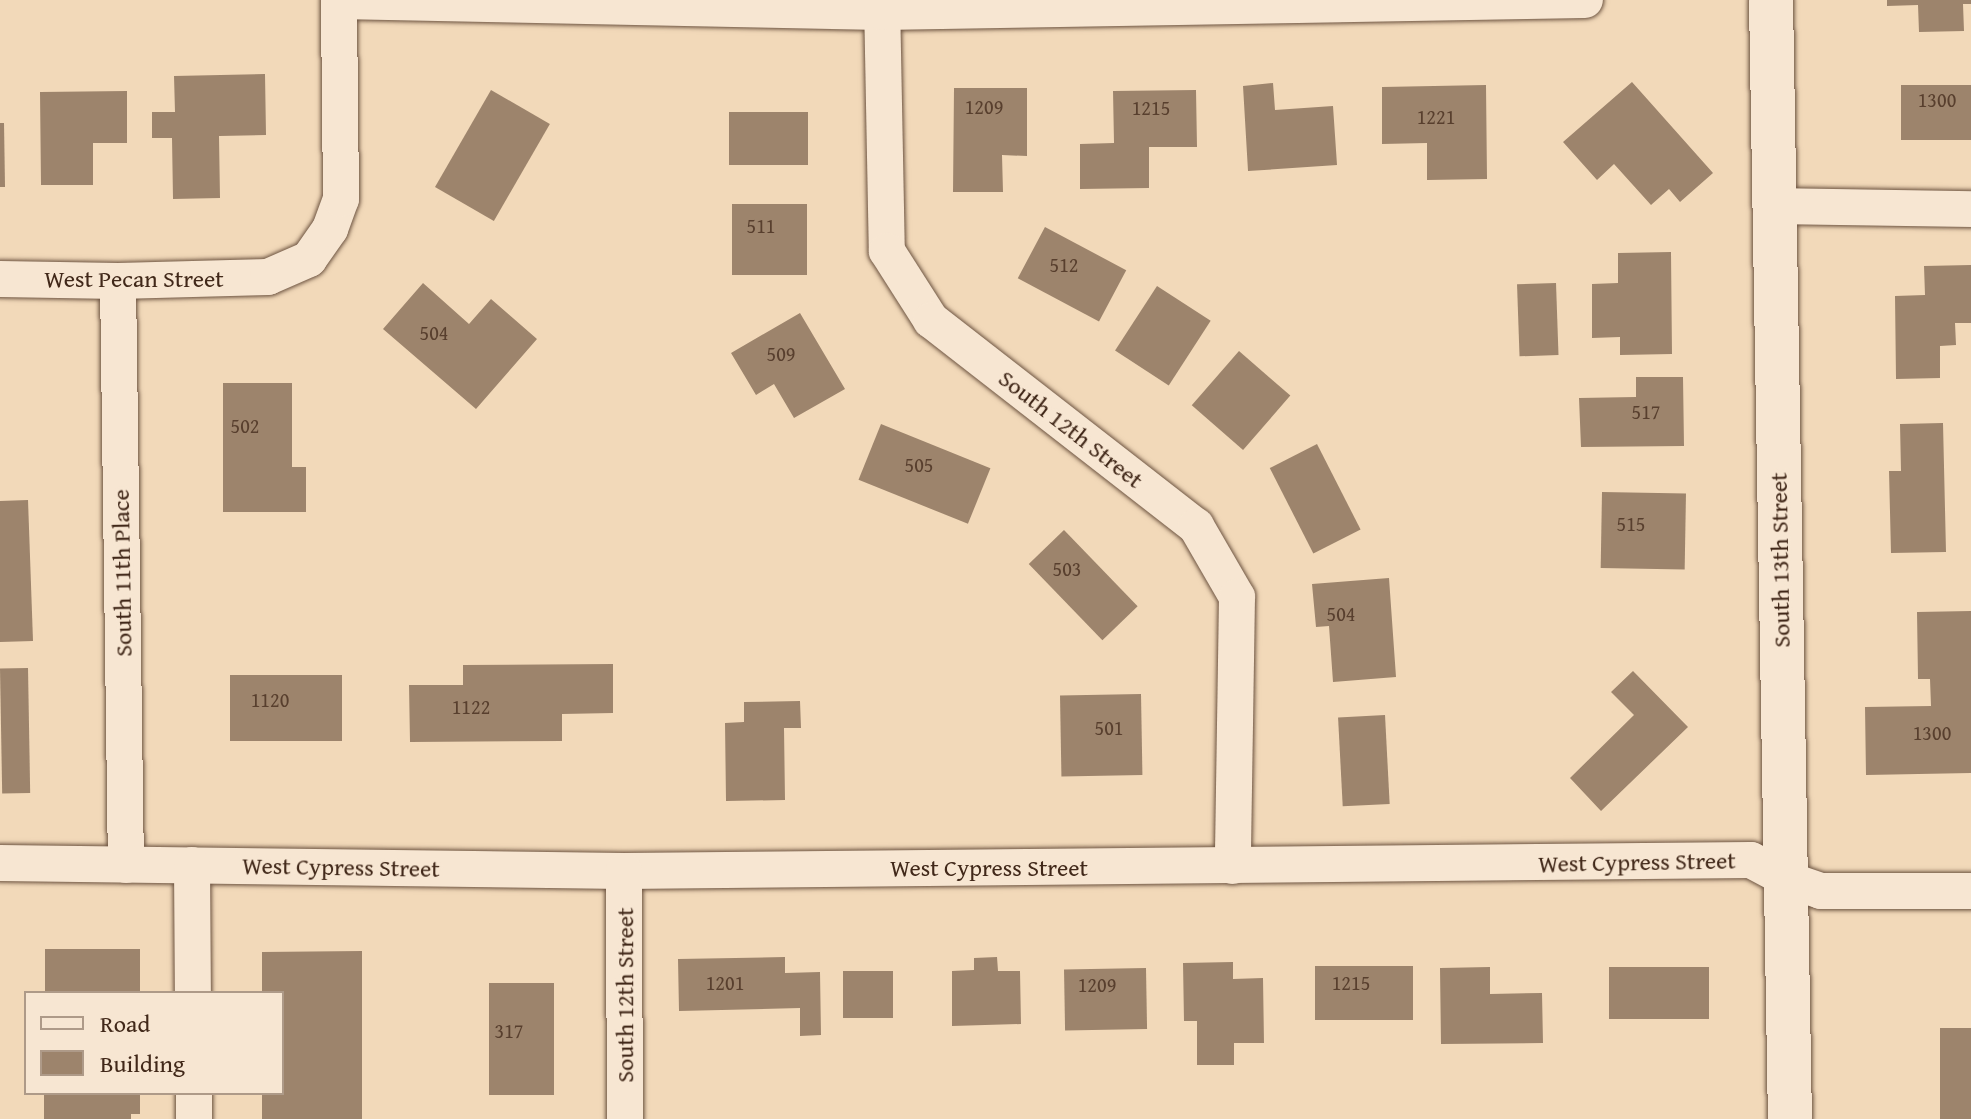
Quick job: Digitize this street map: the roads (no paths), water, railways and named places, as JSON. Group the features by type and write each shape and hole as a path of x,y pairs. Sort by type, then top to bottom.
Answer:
{"street":[{"path":"339,0 882,6 1585,0"},
{"name":"West Pecan Street","path":"0,279 118,281 268,277 309,259 330,229 341,199 339,0"},
{"name":"South 13th Street","path":"1771,0 1790,1119"},
{"name":"South 12th Street","path":"882,6 887,251 931,320 1196,526 1237,597 1233,866"},
{"path":"1774,206 1971,209"},
{"name":"South 11th Place","path":"118,281 126,865"},
{"name":"West Cypress Street","path":"0,863 624,871 1751,860 1786,879 1821,891 1971,891"},
{"path":"192,865 193,991"},
{"name":"South 12th Street","path":"624,871 625,1119"},
{"path":"194,1095 194,1119"}]}
